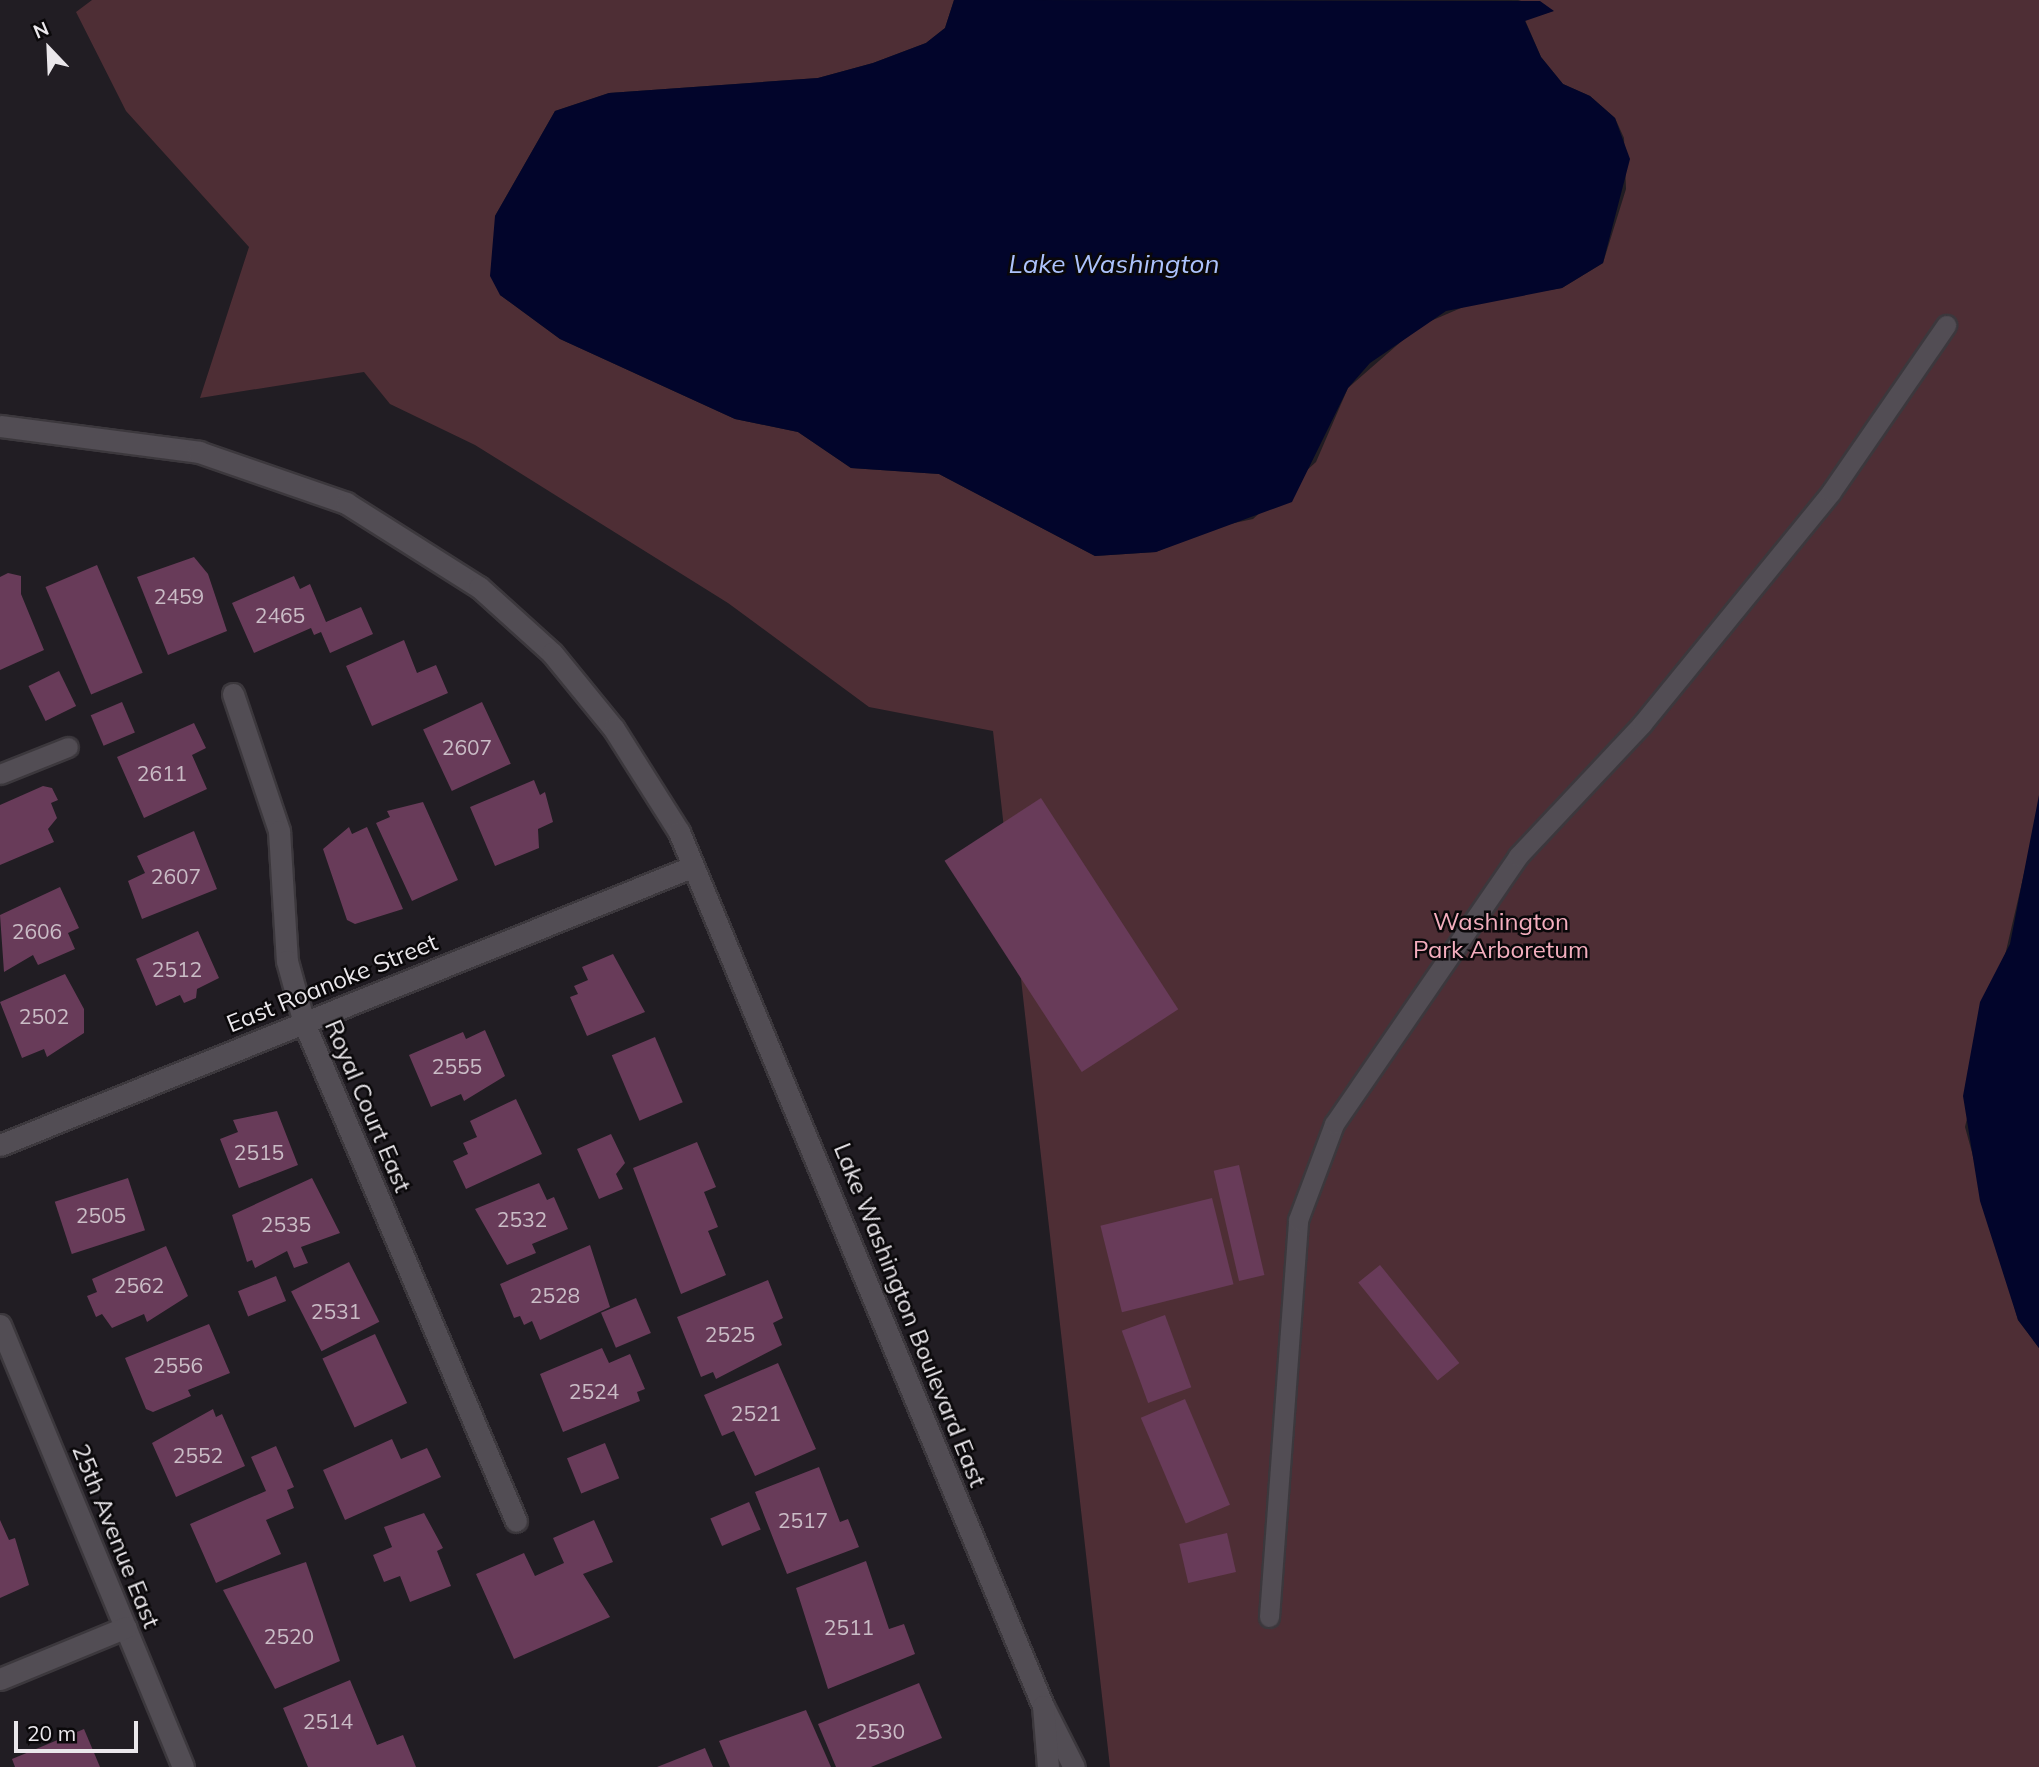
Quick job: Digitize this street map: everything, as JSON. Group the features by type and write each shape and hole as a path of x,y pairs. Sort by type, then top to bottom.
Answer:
{"street":[{"name":"Lake Washington Boulevard East","path":"0,426 161,445 274,474 346,503 479,587 575,681 614,729 666,813 1043,1706 1074,1767"},
{"name":"Royal Court East","path":"233,694 279,831 287,961 303,1023 516,1521"},
{"name":"Lake Washington Boulevard East","path":"666,813 684,870 714,938 724,945"},
{"name":"East Roanoke Street","path":"0,1145 684,870"},
{"name":"25th Avenue East","path":"0,1325 183,1767"},
{"path":"0,1679 126,1627"},
{"name":"Lake Washington Boulevard East","path":"1043,1706 1048,1767"}],"lane":[{"path":"1269,1617 1298,1220 1334,1124 1518,856 1643,724 1822,503 1946,325"},
{"path":"0,775 68,747"}],"green space":[{"name":"Washington Park Arboretum","path":"92,0 954,0 945,28 926,43 873,63 818,78 609,93 555,111 495,216 500,295 560,339 735,419 798,432 851,468 939,474 1095,556 1156,552 1211,528 1253,519 1316,462 1348,388 1419,326 1475,302 1562,288 1603,263 1626,189 1624,138 1615,118 1590,96 1563,84 1541,57 1525,20 1553,11 1518,0 2039,0 2039,837 2030,848 1965,1127 2018,1320 2039,1348 2039,1767 1110,1767 993,731 869,707 728,603 475,445 390,404 364,372 200,398 249,247 126,111 76,12"}],"water":[{"name":"Lake Washington","path":"954,0 1540,1 1554,11 1525,21 1541,57 1563,84 1590,96 1615,118 1630,159 1603,263 1562,288 1446,311 1370,363 1348,388 1292,502 1156,552 1095,556 939,474 851,468 798,432 735,419 560,339 500,295 490,276 495,216 555,111 609,93 818,78 873,63 926,43 945,28"},
{"path":"2039,795 2039,1348 2018,1320 1980,1201 1963,1096 1980,1002 2010,944"}],"building":[{"path":"194,557 208,574 227,631 168,655 137,577"},
{"path":"97,565 143,673 91,695 45,587"},
{"path":"8,573 21,576 21,594 44,650 0,670 0,577"},
{"path":"294,576 300,589 310,584 326,622 361,607 373,634 330,653 321,632 314,635 311,628 254,653 232,603"},
{"path":"404,640 417,673 436,665 448,693 372,726 346,666"},
{"path":"59,671 76,706 46,721 28,686"},
{"path":"122,702 135,732 104,746 91,715"},
{"path":"482,702 511,764 452,791 423,729"},
{"path":"194,723 206,748 192,755 207,789 144,818 117,757"},
{"path":"534,780 540,795 545,792 553,822 538,829 539,848 495,866 470,807"},
{"path":"43,786 52,788 58,800 51,803 57,818 48,829 54,842 0,865 0,805"},
{"path":"1041,798 1178,1009 1082,1072 945,861"},
{"path":"423,802 458,880 412,901 376,823 390,817 387,811"},
{"path":"349,827 352,834 367,827 403,909 355,924 347,920 323,849"},
{"path":"194,831 217,889 142,919 128,881 145,873 137,856"},
{"path":"60,887 79,928 68,933 75,949 38,965 33,955 4,972 0,915"},
{"path":"198,931 219,978 197,989 196,998 184,1003 180,995 156,1006 136,959"},
{"path":"613,954 645,1012 587,1036 570,997 578,994 574,986 588,980 582,967"},
{"path":"65,974 84,1009 84,1033 47,1057 44,1049 22,1058 0,1002"},
{"path":"485,1030 505,1076 464,1101 461,1094 431,1107 409,1055 463,1032 466,1039"},
{"path":"655,1037 683,1102 639,1121 612,1055"},
{"path":"516,1099 542,1154 466,1189 453,1161 468,1154 463,1143 477,1137 470,1121"},
{"path":"277,1111 298,1165 239,1188 220,1139 238,1132 233,1120"},
{"path":"611,1134 625,1163 616,1174 623,1189 599,1199 577,1149"},
{"path":"697,1142 716,1187 704,1192 718,1227 708,1231 726,1275 681,1294 633,1168"},
{"path":"1239,1165 1264,1275 1239,1281 1214,1171"},
{"path":"128,1178 145,1230 72,1254 55,1202"},
{"path":"312,1178 340,1233 301,1247 308,1263 294,1268 287,1251 255,1268 252,1260 247,1262 232,1215"},
{"path":"539,1183 547,1200 554,1197 568,1229 532,1244 536,1253 507,1265 475,1209"},
{"path":"1212,1198 1234,1284 1122,1312 1100,1226"},
{"path":"590,1245 610,1307 540,1340 532,1321 524,1325 520,1316 514,1318 500,1284"},
{"path":"166,1246 188,1296 147,1322 144,1314 112,1328 102,1314 96,1317 87,1296 97,1292 92,1279"},
{"path":"349,1262 379,1322 322,1351 291,1292"},
{"path":"1380,1265 1459,1363 1438,1381 1358,1283"},
{"path":"276,1276 286,1301 248,1316 238,1291"},
{"path":"768,1280 783,1318 773,1323 782,1345 716,1379 713,1372 701,1377 677,1317"},
{"path":"636,1298 651,1333 616,1348 601,1313"},
{"path":"1165,1315 1191,1387 1148,1403 1122,1331"},
{"path":"209,1324 230,1373 188,1390 191,1396 153,1412 146,1409 125,1358"},
{"path":"375,1334 407,1403 355,1427 322,1359"},
{"path":"602,1348 609,1363 630,1354 645,1389 637,1392 640,1401 563,1432 540,1374"},
{"path":"778,1363 816,1449 755,1476 734,1431 722,1436 704,1395"},
{"path":"1185,1399 1230,1505 1186,1524 1141,1418"},
{"path":"213,1409 216,1417 222,1414 245,1466 176,1497 152,1443"},
{"path":"392,1439 401,1459 427,1448 441,1477 345,1520 323,1470"},
{"path":"605,1443 619,1478 581,1494 567,1458"},
{"path":"276,1446 294,1487 287,1490 294,1508 266,1520 281,1554 216,1583 190,1524 266,1491 251,1457"},
{"path":"819,1467 840,1522 848,1519 859,1547 787,1574 755,1492"},
{"path":"749,1502 761,1530 722,1546 710,1518"},
{"path":"424,1513 443,1548 437,1551 451,1586 410,1602 400,1576 384,1582 373,1555 392,1547 384,1527"},
{"path":"0,1520 9,1540 15,1538 29,1585 0,1598"},
{"path":"594,1520 613,1562 583,1574 610,1617 514,1659 476,1574 524,1553 535,1576 564,1563 553,1538"},
{"path":"1227,1533 1236,1572 1188,1583 1179,1544"},
{"path":"866,1561 889,1629 904,1624 915,1654 828,1689 796,1588"},
{"path":"306,1562 340,1661 275,1689 223,1590"},
{"path":"350,1680 377,1745 403,1735 416,1767 308,1767 283,1708"},
{"path":"919,1683 942,1738 871,1767 836,1767 818,1724"},
{"path":"806,1710 831,1767 730,1767 719,1741"},
{"path":"84,1729 100,1767 15,1767 12,1759"},
{"path":"705,1748 713,1767 657,1767"}]}
